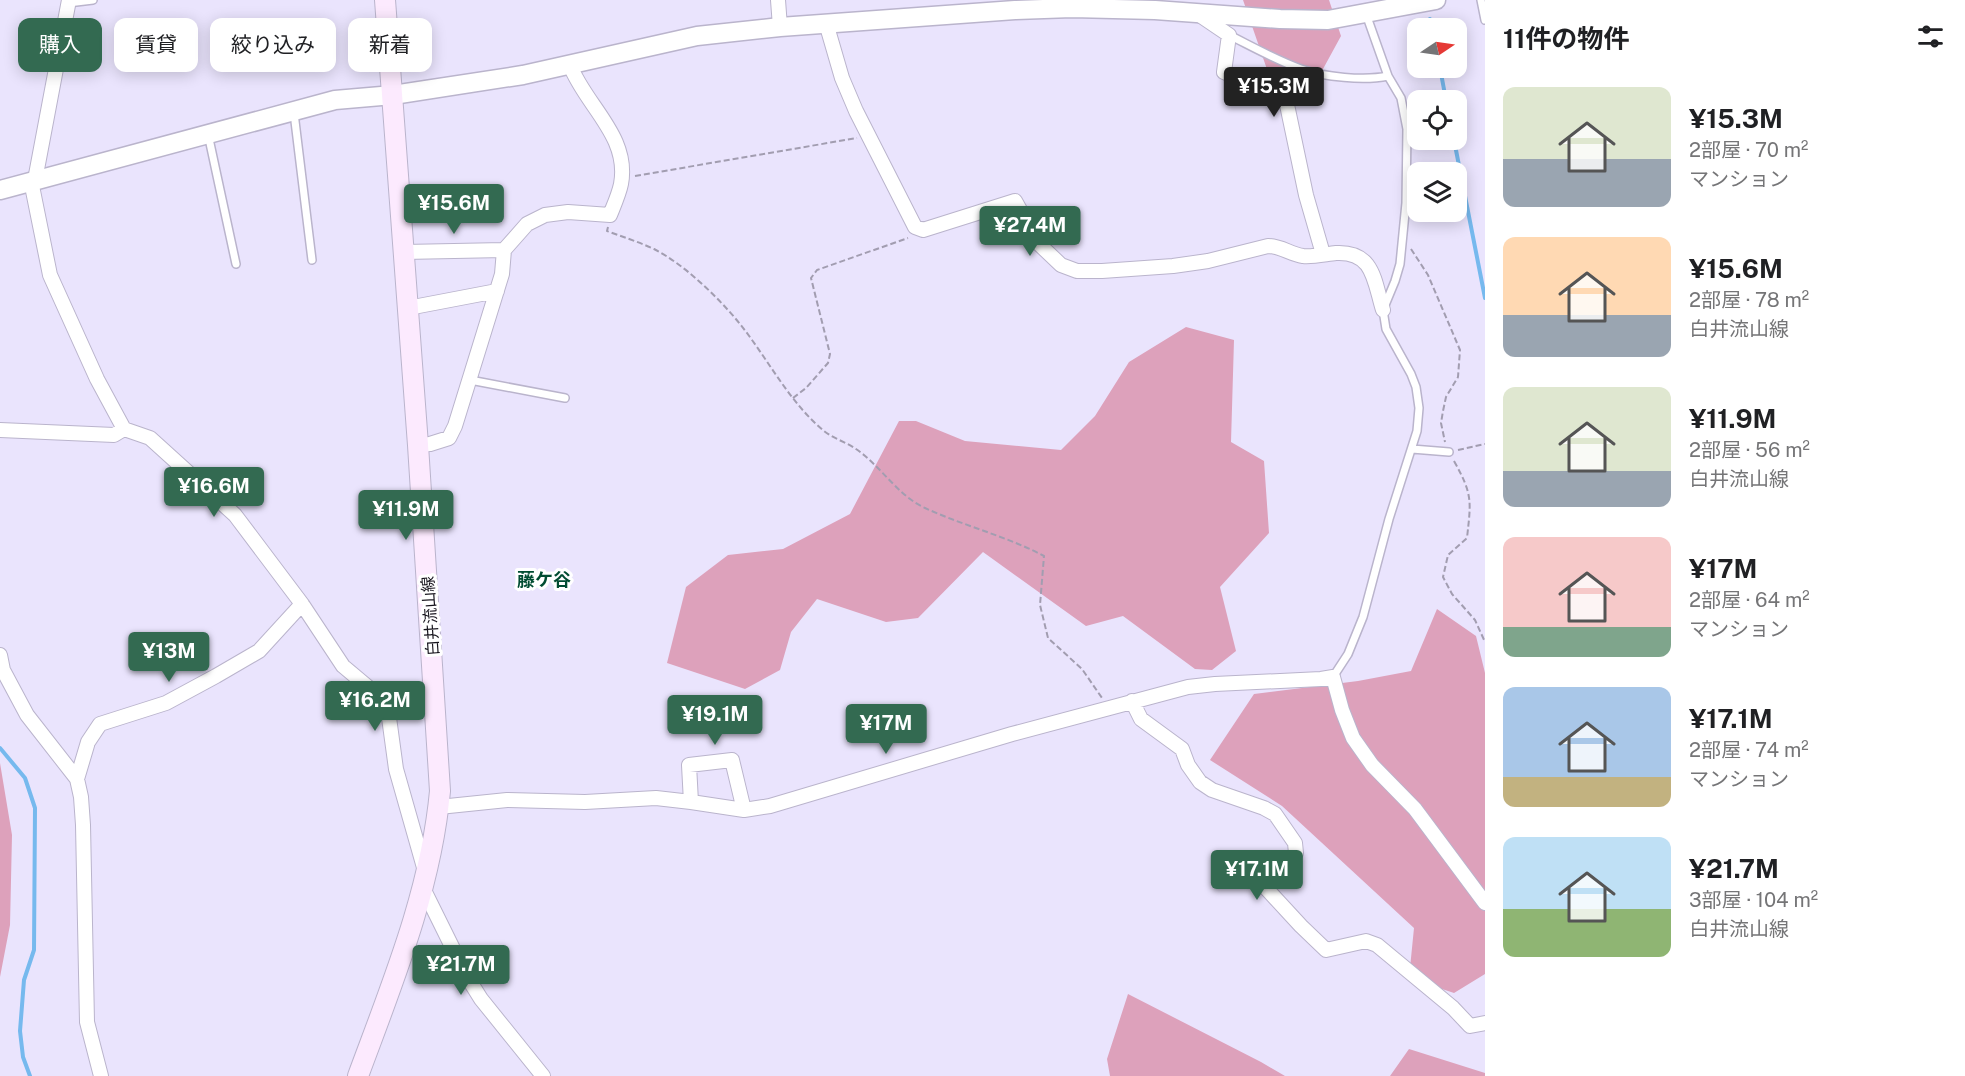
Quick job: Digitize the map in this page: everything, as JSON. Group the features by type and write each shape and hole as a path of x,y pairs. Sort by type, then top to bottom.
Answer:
{"main road":[{"name":"白井流山線","path":"358,1076 407,940 424,881 439,807 440,773 385,0"}],"street":[{"path":"778,0 780,27"},
{"path":"0,190 336,99 393,95 523,75 697,36 826,23 1061,8 1328,20 1359,9 1436,0"},
{"path":"68,2 33,180 50,275 93,370 124,429 150,438 235,515 302,604 343,666 387,703 396,769 424,881 466,975 481,999 543,1076"},
{"path":"1196,13 1229,36 1224,72 1286,100 1306,195 1323,254"},
{"path":"826,23 842,78 915,227 923,230 1015,201 1039,244 1061,265 1077,271 1173,266 1208,261 1268,246 1278,246 1304,256 1346,253 1361,258 1371,268 1383,310"},
{"path":"418,445 449,438 455,426 502,274 504,250 527,224 545,215 568,212 610,215 621,184 619,148 608,126 574,76 570,65"},
{"path":"404,252 504,250"},
{"path":"408,308 497,291"},
{"path":"0,430 114,435 124,429"},
{"path":"76,779 88,742 100,724 166,703 259,651 302,604"},
{"path":"0,656 3,670 27,715 76,779 81,797 87,1022 101,1076"},
{"path":"439,807 507,800 585,802 656,798 692,801 744,810 770,806 1012,734 1188,687 1321,679 1333,676 1342,710 1353,738 1372,765 1415,809 1485,903"},
{"path":"1132,701 1142,719 1182,749 1188,765 1200,782 1212,790 1275,814 1295,843 1296,853 1265,887 1326,950 1366,941 1377,945 1453,1008 1470,1026 1485,1023"},
{"path":"692,801 689,765 732,760 744,810"}],"lane":[{"path":"68,2 93,0"},
{"path":"1480,0 1485,20"},
{"path":"1333,676 1348,654 1363,617 1389,519 1417,431 1419,408 1416,387 1386,329 1383,310 1400,264 1406,203 1407,129 1401,98 1388,76 1359,9"},
{"path":"1229,36 1300,69 1316,73 1374,79 1388,76"},
{"path":"294,110 312,260"},
{"path":"208,134 236,264"},
{"path":"470,380 565,398"},
{"path":"1412,449 1449,452"}],"path":[{"path":"621,178 869,136"},
{"path":"610,215 607,231 654,249 677,263 715,297 740,324 793,398 825,432 857,450 923,508 994,536 1022,544 1044,556 1040,605 1048,638 1082,669 1108,707"},
{"path":"793,398 806,388 828,363 830,354 811,278 817,270 913,236 919,229"},
{"path":"1409,258 1412,248 1428,275 1460,350 1458,377 1446,398 1441,423 1443,437 1466,482 1471,501 1467,538 1448,555 1443,577 1452,594 1475,620 1485,642"},
{"path":"1449,452 1485,444"}],"shaded area":[{"path":"1243,0 1329,0 1341,36 1323,69 1270,78"},
{"path":"1186,327 1234,340 1231,442 1264,461 1269,533 1220,587 1236,651 1212,670 1195,669 1123,616 1086,626 983,552 918,618 886,622 817,599 791,632 780,670 745,689 667,663 686,587 728,555 783,549 850,514 899,421 916,421 965,441 1061,450 1095,416 1129,362"},
{"path":"1437,609 1476,636 1485,673 1485,974 1454,993 1409,978 1414,928 1282,806 1210,760 1254,694 1358,681 1411,671"},
{"path":"0,763 12,835 10,925 0,977"},
{"path":"1128,994 1285,1076 1110,1076 1107,1059"},
{"path":"1409,1049 1485,1073 1485,1076 1390,1076"}],"waterway":[{"path":"1442,78 1444,90"},
{"path":"1456,150 1485,298"},
{"path":"0,748 25,778 35,808 34,950 24,980 20,1031 23,1057 30,1076"}],"district":[{"name":"藤ケ谷","path":"544,580"}]}
